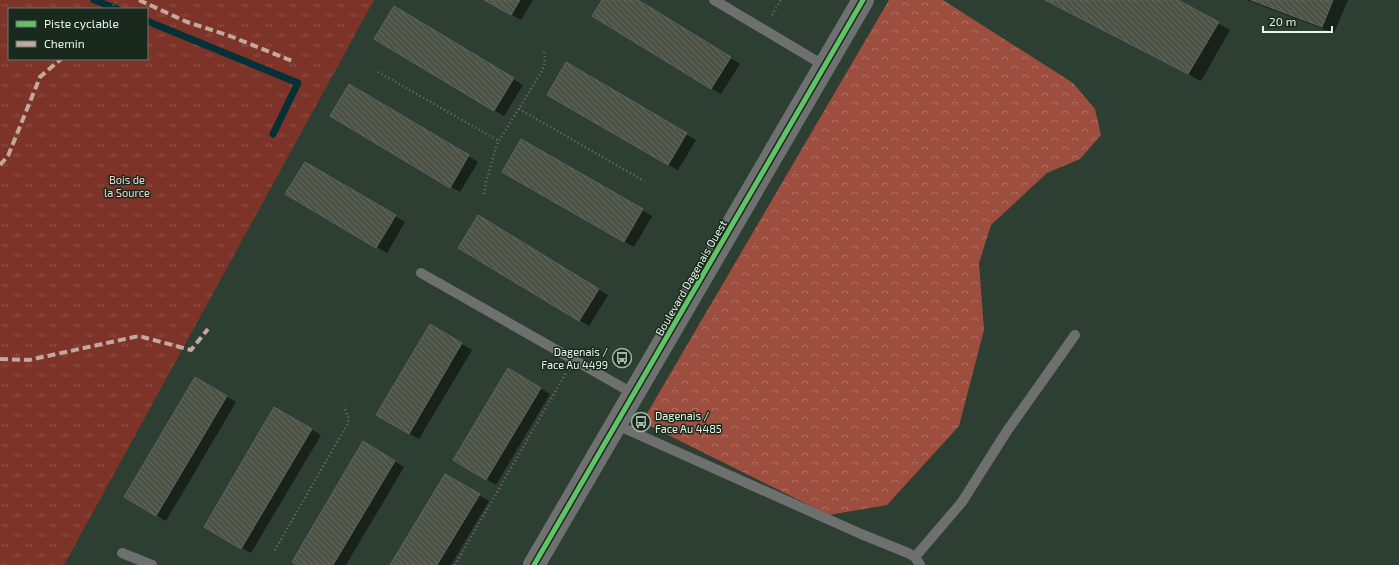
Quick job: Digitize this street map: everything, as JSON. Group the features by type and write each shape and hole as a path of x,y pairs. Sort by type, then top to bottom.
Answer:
{"main road":[{"name":"Boulevard Dagenais Ouest","path":"534,565 863,0"}],"lane":[{"path":"714,0 825,66"},
{"path":"421,273 634,394"},
{"path":"616,425 861,534 908,553 917,561 962,502 1007,431 1075,335"},
{"path":"122,553 152,565"}],"path":[{"path":"772,16 781,0"},
{"path":"484,194 497,144 542,71 545,63 544,50"},
{"path":"378,72 499,141"},
{"path":"519,109 644,181"},
{"path":"455,565 566,374"},
{"path":"275,550 347,425 349,419 344,406"}],"green space":[{"name":"Bois de la Source","path":"0,0 374,0 64,565 0,565"},
{"path":"889,0 943,0 1073,83 1095,109 1101,135 1080,159 1047,173 991,225 979,263 984,330 959,426 887,505 829,515 642,422"}],"building":[{"path":"484,0 520,0 511,15"},
{"path":"602,0 638,0 731,57 711,89 592,16"},
{"path":"1045,0 1178,0 1219,22 1188,74"},
{"path":"1251,0 1333,0 1322,27"},
{"path":"394,6 514,78 494,111 374,39"},
{"path":"566,62 687,133 668,165 547,95"},
{"path":"349,84 469,155 450,188 330,116"},
{"path":"521,139 643,209 624,242 502,172"},
{"path":"305,162 396,215 376,248 285,194"},
{"path":"478,215 599,289 579,321 458,248"},
{"path":"430,324 462,343 409,434 376,415"},
{"path":"508,368 541,388 486,480 453,460"},
{"path":"195,377 227,396 156,516 124,497"},
{"path":"274,407 312,429 241,549 204,527"},
{"path":"363,441 395,461 333,565 297,565 292,562"},
{"path":"445,474 480,494 437,565 390,565"}],"waterway":[{"path":"94,0 114,8"},
{"path":"148,21 298,83 273,134"}],"marked path":[{"path":"139,0 187,22 230,36 292,61"},
{"path":"0,165 8,156 40,77 60,60"},
{"path":"0,359 29,360 139,336 191,350 208,329"}],"cycle path":[{"path":"534,565 863,0"}],"place":[{"name":"Dagenais / Face Au 4499","path":"622,358"},
{"name":"Dagenais / Face Au 4485","path":"641,422"}]}
